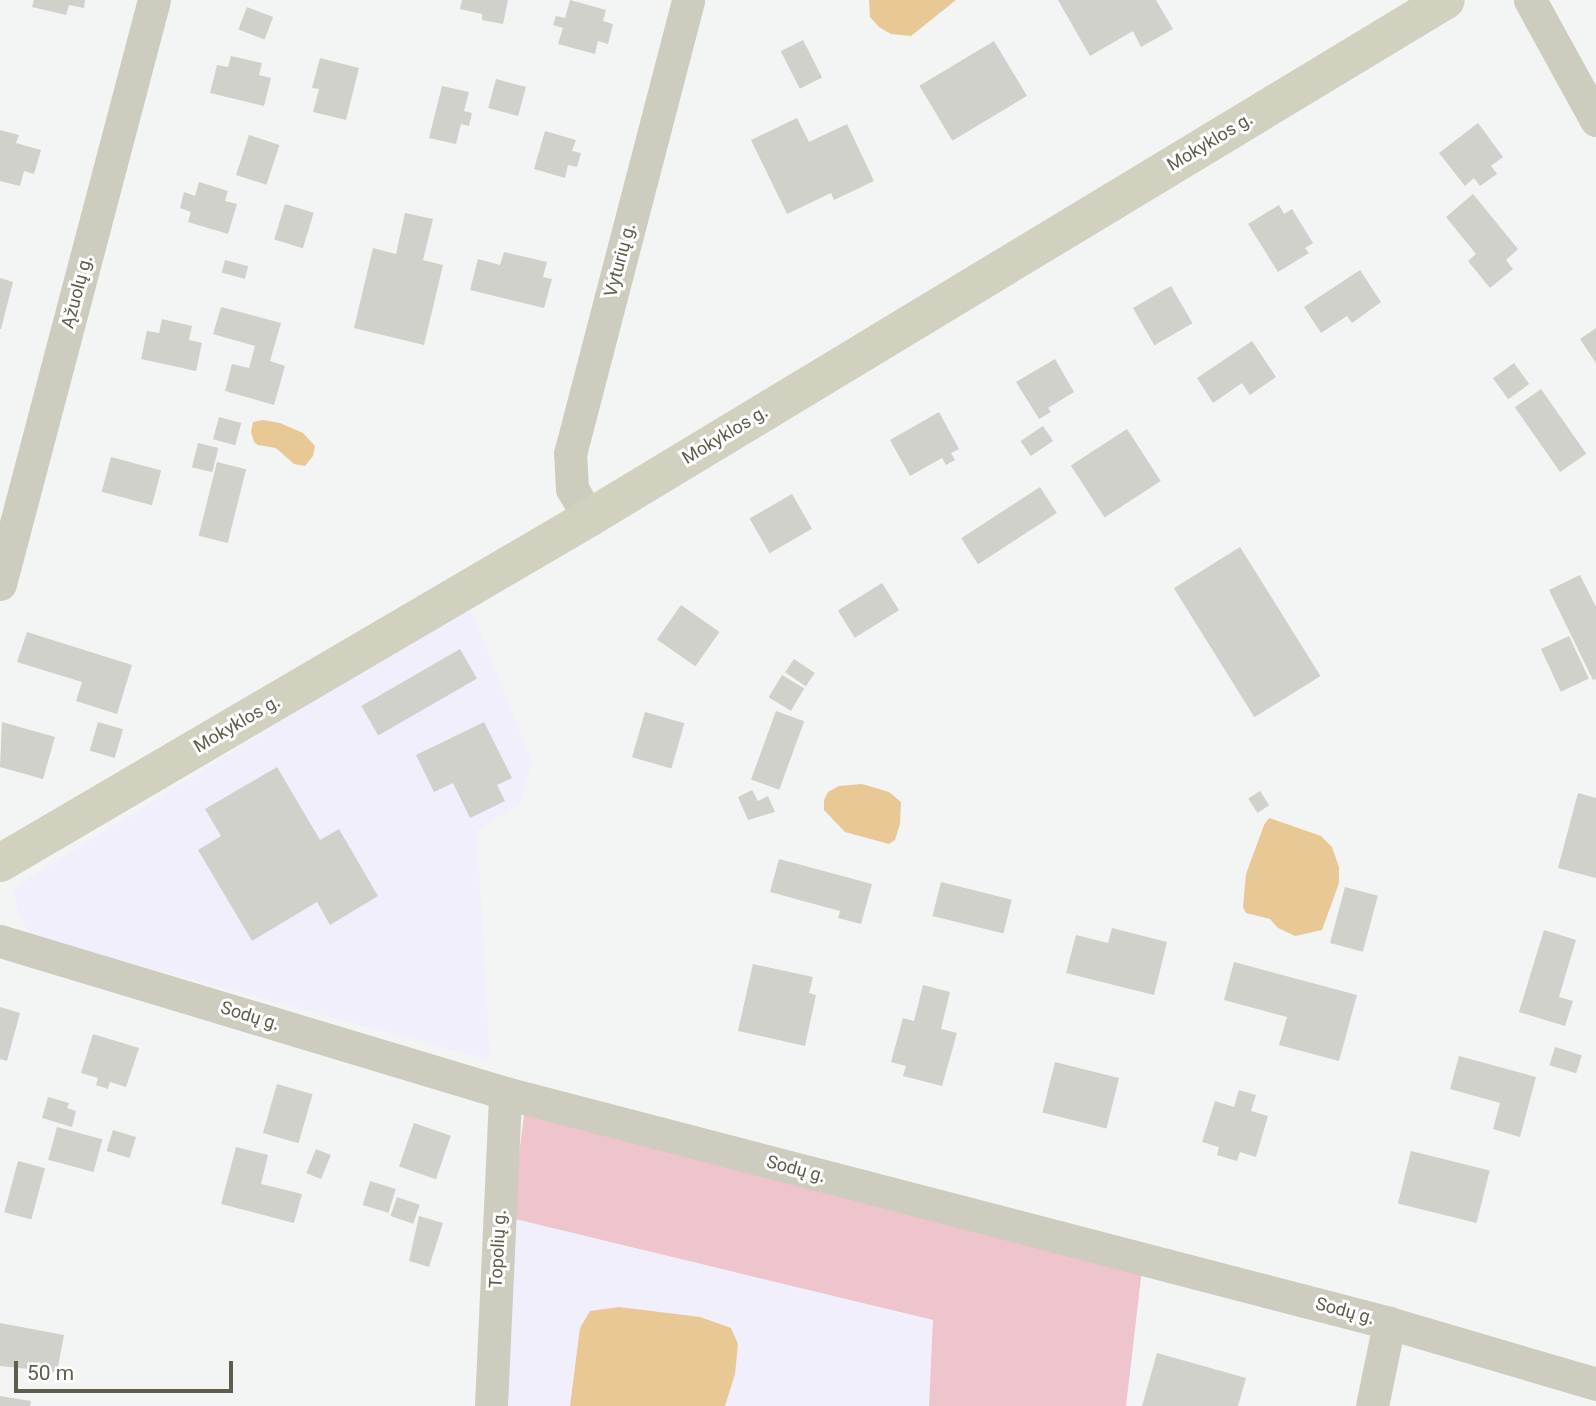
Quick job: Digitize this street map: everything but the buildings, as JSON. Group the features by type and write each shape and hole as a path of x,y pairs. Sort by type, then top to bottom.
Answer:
{"main road":[{"name":"Mokyklos g.","path":"0,863 589,518 1446,0"}],"street":[{"name":"Ąžuolų g.","path":"0,584 154,0"},
{"name":"Vyturių g.","path":"589,518 572,489 570,454 688,0"},
{"path":"1530,0 1596,120"},
{"name":"Sodų g.","path":"0,941 505,1093 1389,1323 1596,1384"},
{"name":"Topolių g.","path":"491,1406 505,1093"},
{"path":"1372,1406 1389,1323"}],"shaded area":[{"path":"869,0 956,0 911,36 891,34 879,27 870,17"},
{"path":"263,420 280,423 303,433 315,446 313,456 305,466 294,464 276,448 254,442 251,432 253,422"},
{"path":"469,605 532,762 520,805 477,830 490,1060 33,937 18,914 13,888"},
{"path":"862,784 889,792 901,802 900,824 895,840 889,844 845,832 824,810 824,800 828,792 839,786"},
{"path":"1269,818 1321,836 1332,847 1339,867 1339,883 1322,930 1295,936 1278,928 1270,919 1246,913 1243,907 1246,874"},
{"path":"524,1115 1142,1269 1126,1406 929,1406 933,1320 511,1218"},
{"path":"511,1218 934,1321 929,1406 504,1406"},
{"path":"619,1307 700,1317 731,1328 738,1344 735,1374 725,1406 570,1406 580,1328 590,1311"}]}
